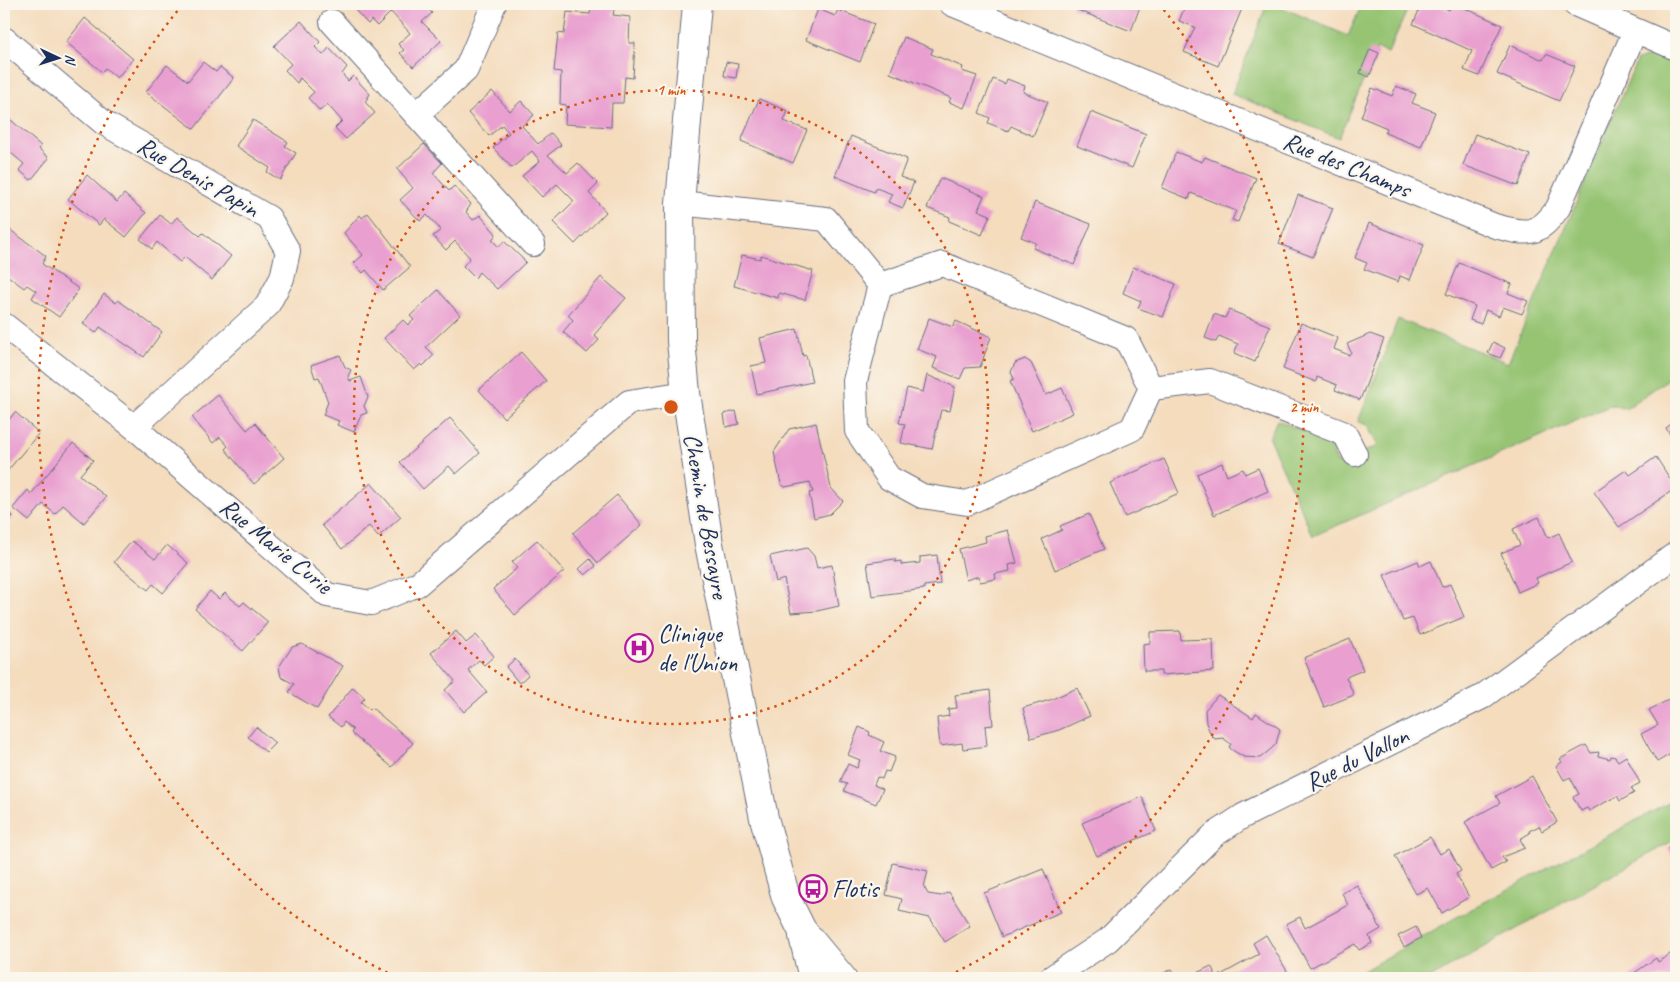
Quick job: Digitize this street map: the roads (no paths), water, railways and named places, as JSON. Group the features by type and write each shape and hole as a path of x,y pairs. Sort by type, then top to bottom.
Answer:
{"street":[{"path":"416,115 466,70 494,4"},
{"name":"Chemin de Bessayre","path":"696,4 680,203 681,341 686,393 709,544 764,818 786,898 802,930 842,978"},
{"name":"Rue des Champs","path":"952,4 1496,226 1529,232 1542,228 1558,208 1635,31"},
{"path":"1575,4 1676,48"},
{"path":"332,22 532,244"},
{"name":"Rue Denis Papin","path":"4,39 104,123 270,218 288,251 282,278 267,306 134,427"},
{"path":"680,203 826,219 880,285"},
{"path":"880,285 942,264 1126,339 1151,388"},
{"path":"880,285 855,381 857,431 890,478 922,496 967,503 1132,429 1151,388"},
{"name":"Rue Marie Curie","path":"4,324 134,427 327,594 371,603 418,584 628,402 686,393"},
{"path":"1151,388 1210,381 1345,434 1355,454"},
{"name":"Rue du Vallon","path":"1051,978 1108,940 1214,835 1243,816 1482,697 1676,554"},
{"name":"Chemin de Bessayre","path":"802,930 813,978"}],"place":[{"name":"Clinique de l'Union","path":"639,648"},
{"name":"Flotis","path":"813,889"}]}
